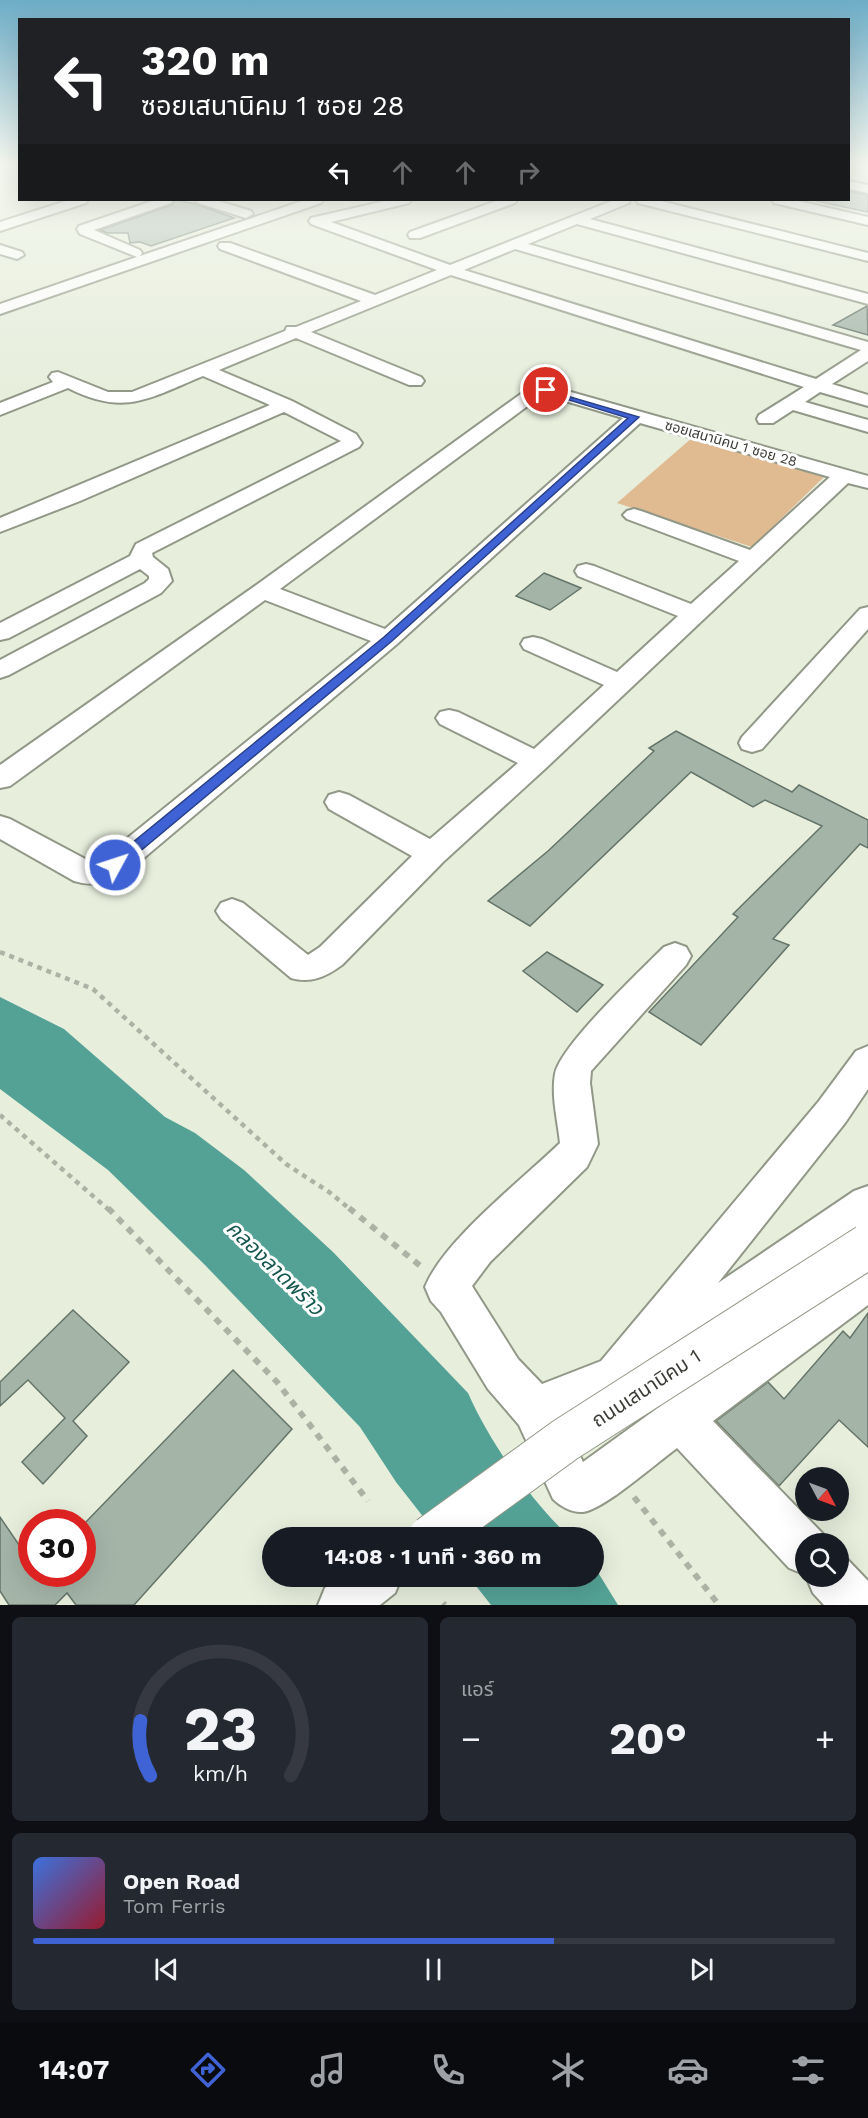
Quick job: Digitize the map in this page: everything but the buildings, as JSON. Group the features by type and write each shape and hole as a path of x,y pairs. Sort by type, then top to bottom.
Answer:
{"street":[{"path":"102,239 135,254"},
{"path":"0,298 184,239"},
{"path":"0,309 203,239"},
{"path":"365,239 450,270 868,401"},
{"path":"0,409 63,380 97,396 114,400 136,397 293,331 526,239"},
{"path":"649,239 868,299"},
{"path":"796,239 868,257"},
{"path":"851,253 866,239"},
{"path":"514,244 868,347"},
{"path":"225,246 374,300"},
{"path":"0,249 17,255"},
{"path":"293,331 415,381"},
{"path":"766,419 868,353"},
{"path":"0,670 153,588 160,581 160,574 142,559 141,554 144,549 352,443 349,438 285,405 202,369"},
{"name":"ซอยเสนานิคม 1 ซอย 28","path":"263,591 526,397 546,390 856,479"},
{"path":"790,403 868,426"},
{"path":"0,526 285,405"},
{"path":"0,826 85,873 98,874 115,865 388,639 635,417"},
{"path":"232,911 303,969 317,966 331,956 432,854 537,761 619,682 754,559 856,479"},
{"path":"634,514 754,559"},
{"path":"0,633 142,559"},
{"path":"586,571 694,614"},
{"path":"0,779 263,591 388,639"},
{"path":"752,743 868,614"},
{"path":"533,644 619,682"},
{"path":"449,718 537,761"},
{"path":"339,802 432,854"},
{"path":"675,956 578,1060 573,1071 579,1144 574,1155 476,1249 446,1287 456,1298 502,1374 535,1409 569,1483 576,1489 584,1489 868,1280"},
{"path":"616,1377 832,1112 868,1061"},
{"path":"535,1409 616,1377 868,1204"},
{"name":"ถนนเสนานิคม 1","path":"445,1527 565,1440 868,1246"},
{"path":"679,1418 795,1539"},
{"path":"342,1605 364,1587"},
{"path":"840,1587 857,1605"}],"path":[{"path":"0,952 40,970 61,975 93,989 286,1164 329,1192 446,1287"},
{"path":"0,1115 104,1204 277,1382 368,1501"},
{"path":"611,1468 719,1605"}],"shaded area":[{"path":"693,437 824,477 752,547 617,503"}],"water":[{"name":"คลองลาดพร้าว","path":"0,997 64,1029 165,1117 195,1133 244,1170 333,1252 468,1393 499,1451 541,1507 560,1527 431,1527 396,1482 360,1427 205,1265 108,1170 0,1089"},
{"path":"604,1582 618,1605 491,1605 477,1587 604,1587"}],"route":[{"path":"115,865 388,639 635,417 546,390"}]}
